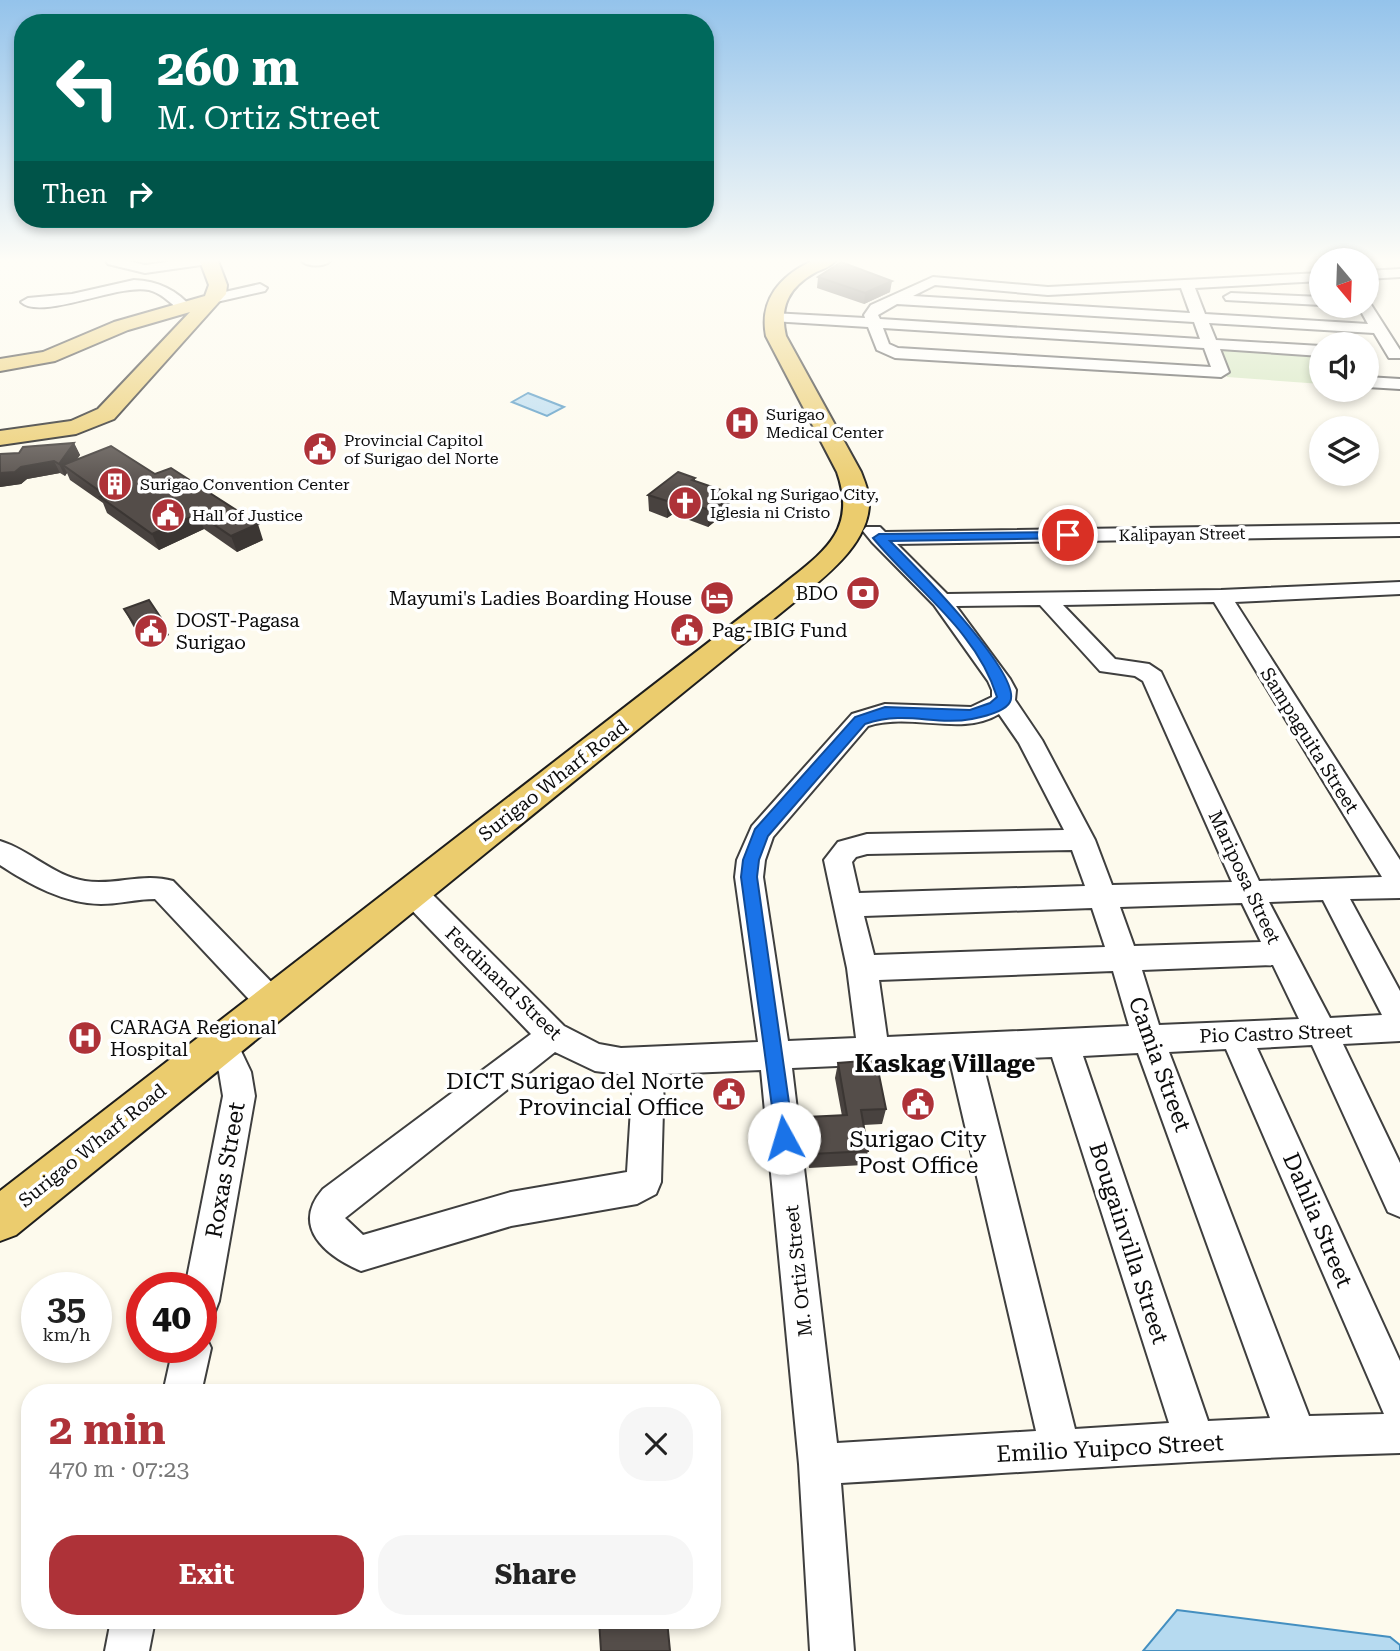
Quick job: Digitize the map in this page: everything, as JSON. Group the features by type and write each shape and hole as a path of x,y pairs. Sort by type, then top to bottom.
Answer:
{"main road":[{"path":"0,365 48,357 93,338"},
{"path":"0,438 76,427 106,414 177,338"},
{"path":"777,338 849,472 857,495 849,528"},
{"name":"Surigao Wharf Road","path":"0,1219 789,593 832,555 849,528"}],"street":[{"path":"878,338 882,347 890,352 1220,372 1208,338"},
{"path":"1015,338 1017,361"},
{"path":"1106,338 1309,351"},
{"path":"1386,338 1398,355"},
{"path":"1379,354 1398,355"},
{"path":"1379,383 1400,384"},
{"path":"849,528 879,538 942,600 999,679 1004,690 1003,701"},
{"path":"849,528 896,553"},
{"name":"Kalipayan Street","path":"879,538 1400,530"},
{"path":"942,600 1221,596 1400,588"},
{"name":"Sampaguita Street","path":"1221,596 1400,885"},
{"name":"Mariposa Street","path":"1047,600 1108,666 1141,670 1153,677 1250,892 1400,1200"},
{"name":"Camia Street","path":"1003,701 1030,740 1082,840 1099,895 1124,959 1148,1038 1297,1436"},
{"name":"M. Ortiz Street","path":"832,1651 819,1464 775,1055 749,877 751,860 761,833 860,720 885,712 903,711 948,716 971,715 986,711 1003,701"},
{"path":"874,1052 862,968 838,860 847,849 867,844 1082,840"},
{"path":"0,851 29,870 83,892 150,887 163,889 271,1002"},
{"path":"847,905 1400,885"},
{"path":"1330,888 1400,1020"},
{"name":"Ferdinand Street","path":"411,891 553,1036 595,1057 621,1062 649,1062 775,1055"},
{"path":"862,968 1280,953"},
{"name":"Pio Castro Street","path":"775,1055 1400,1028"},
{"name":"Dahlia Street","path":"1235,1035 1264,1094 1309,1205 1400,1405"},
{"path":"553,1036 335,1201 328,1208 326,1224 360,1253 511,1209 637,1187 644,1182 649,1062"},
{"name":"Roxas Street","path":"206,1272 239,1096 235,1072 221,1042"},
{"name":"Bougainvilla Street","path":"1063,1043 1196,1444"},
{"path":"963,1048 1060,1450"},
{"path":"184,1384 189,1363"},
{"name":"Emilio Yuipco Street","path":"819,1464 1297,1436 1400,1433"},
{"path":"127,1651 131,1629"}],"green space":[{"path":"1215,346 1309,352 1309,383 1227,377"}],"water":[{"path":"528,393 564,407 547,416 512,402"},
{"path":"1177,1610 1390,1637 1400,1645 1400,1651 1143,1651"}],"building":[{"path":"74,443 59,464 54,461 21,467 15,472 0,473 0,454 19,453 23,447"},
{"path":"111,446 155,474 171,468 258,524 231,536 198,514 152,534 100,497 105,495 63,465"},
{"path":"678,472 695,478 692,480 730,493 709,510 672,497 667,501 648,495"},
{"path":"149,600 161,618 136,627 124,609"},
{"path":"876,1060 886,1109 861,1110 868,1151 812,1154 807,1117 847,1115 838,1063"},
{"path":"600,1629 668,1629 670,1651 601,1651"}],"place":[{"name":"Surigao Medical Center","path":"742,423"},
{"name":"Provincial Capitol of Surigao del Norte","path":"320,449"},
{"name":"Surigao Convention Center","path":"115,484"},
{"name":"Lokal ng Surigao City, Iglesia ni Cristo","path":"685,503"},
{"name":"Hall of Justice","path":"168,515"},
{"name":"BDO","path":"863,593"},
{"name":"Mayumi's Ladies Boarding House","path":"717,598"},
{"name":"Pag-IBIG Fund","path":"687,630"},
{"name":"DOST-Pagasa Surigao","path":"151,631"},
{"name":"CARAGA Regional Hospital","path":"85,1038"},
{"name":"DICT Surigao del Norte Provincial Office","path":"729,1094"},
{"name":"Surigao City Post Office","path":"918,1104"}],"district":[{"name":"Kaskag Village","path":"945,1064"}],"route":[{"path":"784,1138 775,1055 749,877 751,860 761,833 860,720 885,712 903,711 948,716 971,715 995,707 1004,697 999,679 987,660 942,600 879,538 1068,535"}]}
